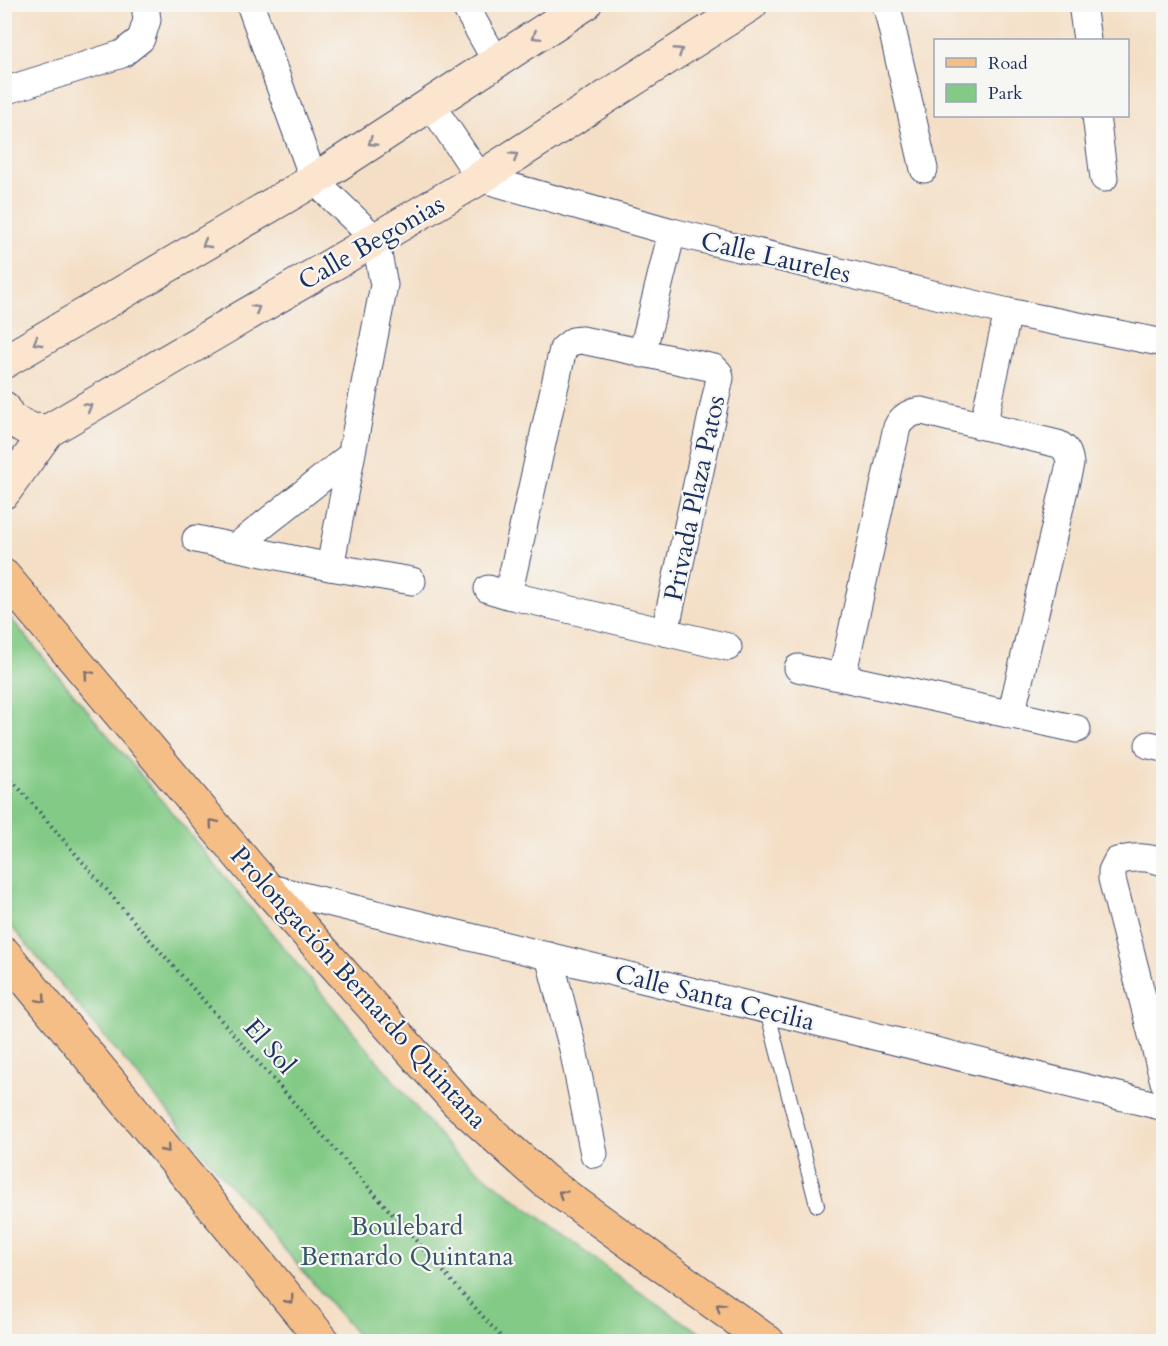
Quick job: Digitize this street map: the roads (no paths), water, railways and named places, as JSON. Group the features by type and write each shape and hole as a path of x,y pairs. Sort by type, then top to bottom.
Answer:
{"main road":[{"name":"Prolongación Bernardo Quintana","path":"4,576 266,887 458,1102 544,1182 768,1341"},
{"path":"4,953 324,1341"}],"street":[{"path":"4,91 122,54 141,39 147,20 145,4"},
{"path":"464,4 496,61"},
{"path":"4,362 314,180 585,4"},
{"name":"Calle Begonias","path":"4,492 48,431 480,178 751,4"},
{"path":"885,4 924,169"},
{"path":"1082,4 1087,39"},
{"path":"252,6 314,180 375,239 384,285 330,567"},
{"path":"430,103 480,178"},
{"path":"1096,117 1104,178"},
{"name":"Calle Laureles","path":"480,178 672,232 1008,312 1164,343"},
{"path":"642,354 672,232"},
{"path":"983,426 1008,312"},
{"name":"Privada Plaza Patos","path":"665,632 720,378 719,373 714,368 582,340 573,341 563,349 498,592 665,632 728,647"},
{"path":"4,408 9,419 32,430 48,431"},
{"path":"842,677 900,421 915,411 922,411 1058,444 1068,451 1070,464 1011,715"},
{"path":"237,546 350,456"},
{"path":"196,539 330,567 412,581"},
{"path":"798,668 1077,729"},
{"path":"1164,861 1130,857 1117,861 1112,870 1112,879 1164,1082"},
{"name":"Calle Santa Cecilia","path":"266,887 1164,1107"},
{"path":"549,956 573,1049 594,1154"}],"lane":[{"path":"767,1010 817,1205"}],"park label":[{"name":"Boulebard Bernardo Quintana","path":"407,1241"}]}
